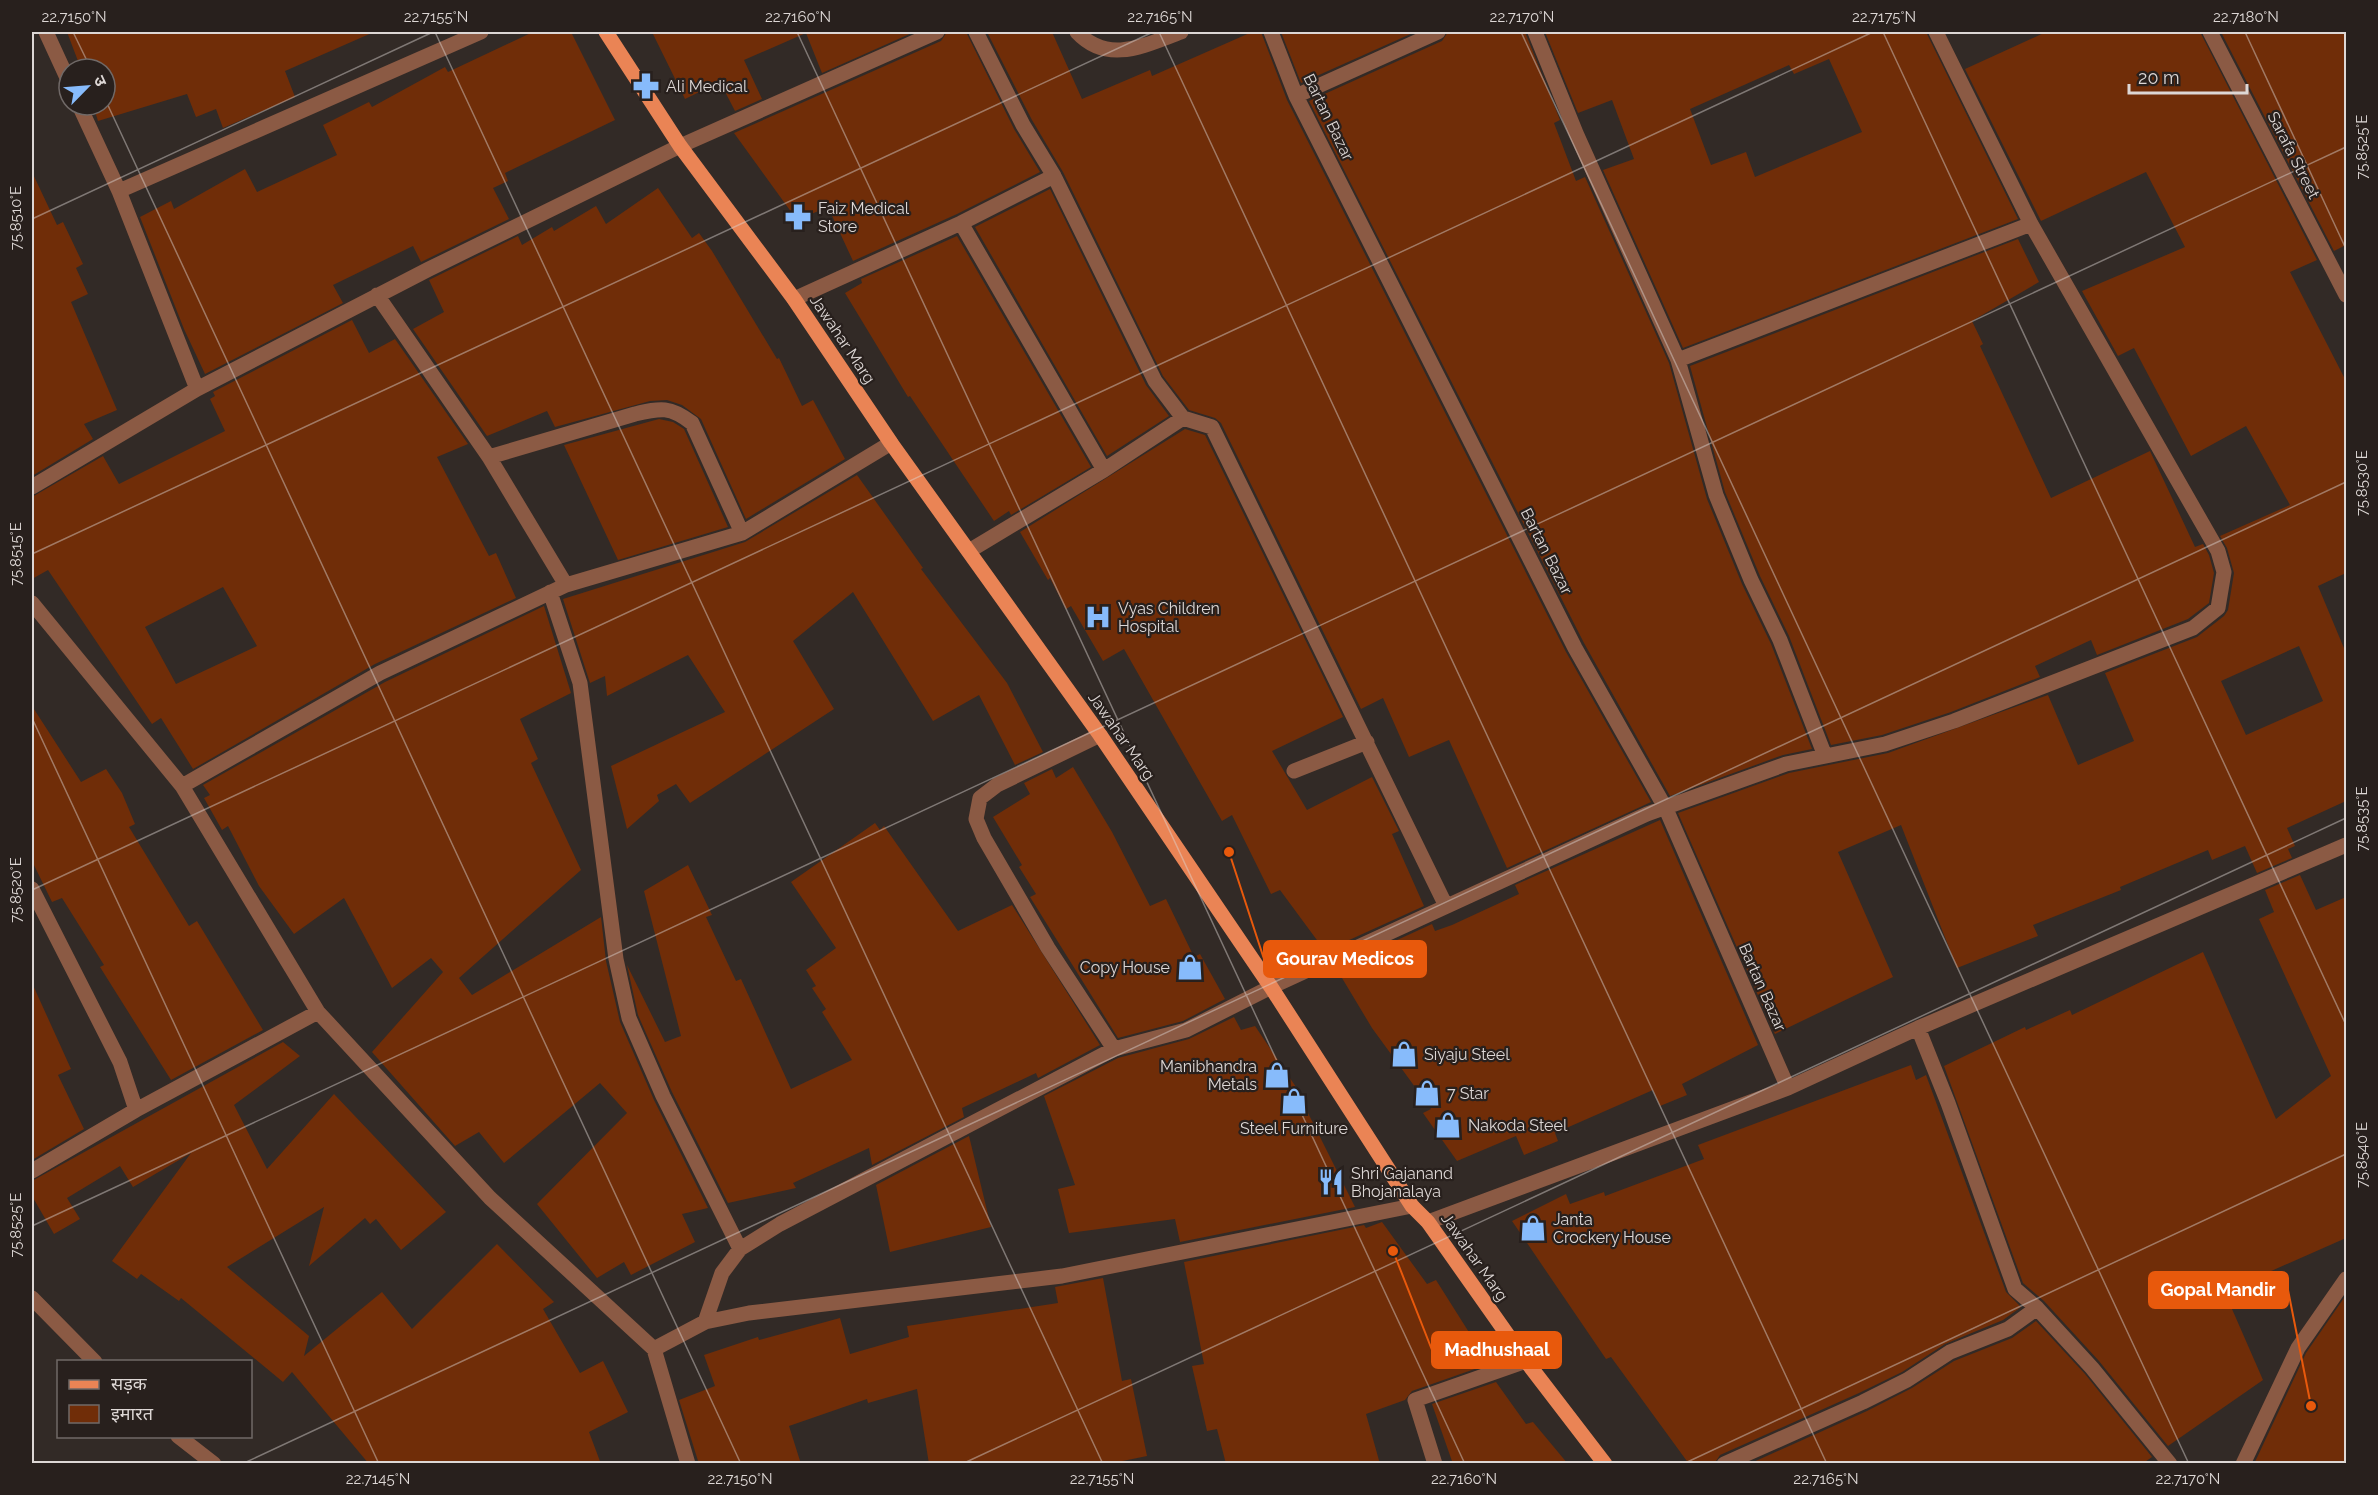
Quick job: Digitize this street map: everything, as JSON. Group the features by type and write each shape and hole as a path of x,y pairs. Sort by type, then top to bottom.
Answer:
{"main road":[{"name":"Jawahar Marg","path":"606,32 680,146 794,299 891,443 1100,735 1271,987 1412,1206 1428,1222 1526,1361 1605,1464"}],"street":[{"path":"46,32 58,57"},
{"path":"119,191 481,32"},
{"path":"32,487 197,389 377,295 680,146 937,32"},
{"path":"976,32 1023,125 1053,176 1155,381 1183,418 1212,427 1446,906"},
{"path":"1077,32 1087,42 1128,51 1181,32"},
{"name":"Bartan Bazar","path":"1271,32 1296,96 1575,648 1666,809 1788,1088"},
{"path":"1296,96 1438,32"},
{"path":"1535,32 1575,133 1678,360 1716,495 1751,580 1780,640 1825,756"},
{"path":"705,1322 722,1273 740,1249 790,1218 1114,1049 1186,1030 1271,987 1647,814 1786,764 1884,744 1954,721 2193,628 2218,608 2224,572 2218,551 2031,224 1936,32"},
{"name":"Sarafa Street","path":"2210,32 2346,295"},
{"path":"85,117 119,191 197,389"},
{"path":"794,299 961,223 1053,176"},
{"path":"961,223 1104,470"},
{"path":"1678,360 2031,224"},
{"path":"377,295 489,457 566,585"},
{"path":"489,457 659,408 677,411 692,423 742,533"},
{"path":"969,551 1104,470 1183,418"},
{"path":"183,786 380,673 550,592 566,585 742,533 891,443"},
{"path":"550,592 580,683 616,960 630,1018 663,1096 740,1249"},
{"path":"32,603 183,786 318,1012 490,1198 654,1350 688,1464"},
{"path":"1100,735 997,785 980,798 976,819 984,838 1048,948 1114,1049"},
{"path":"1294,771 1367,742"},
{"path":"1428,1222 1788,1088 1917,1028 2346,845"},
{"path":"32,889 120,1062 136,1110"},
{"path":"32,1171 136,1110 318,1012"},
{"path":"1917,1028 1948,1102 2015,1288 2037,1308 2170,1464"},
{"path":"654,1350 705,1322 749,1313 1062,1276 1412,1206"},
{"path":"2243,1464 2298,1348 2346,1279"},
{"path":"32,1298 93,1360"},
{"path":"1724,1464 1898,1385 1950,1352 2008,1329 2037,1308"},
{"path":"1435,1464 1414,1400 1526,1361"},
{"path":"179,1438 214,1464"}],"building":[{"path":"67,32 374,32 285,71 295,97 223,128 216,109 196,117 187,94 117,115 117,57 76,57"},
{"path":"533,32 571,32 615,120 505,173 508,181 493,188 509,219 421,262 413,246 333,285 343,303 205,374 184,329 140,217 171,201 174,209 245,169 257,192 337,155 323,125 369,102 372,107 445,67 448,72"},
{"path":"652,32 914,32 822,73 806,33 744,60 762,99 735,111 720,82 685,99"},
{"path":"947,32 966,32 1014,129 1040,172 957,214 853,261 828,207 797,220 734,133 941,41"},
{"path":"987,32 1052,32 1082,99 1150,70 1152,76 1252,32 1261,32 1287,100 1566,652 1651,802 1507,868 1449,740 1409,757 1383,698 1361,709 1221,423 1215,418 1189,410 1163,376 1063,172 1032,120"},
{"path":"1281,32 1415,32 1301,83"},
{"path":"1448,32 1525,32 1560,120 1554,123 1576,181 1585,177 1669,363 1707,499 1742,584 1771,644 1812,749 1783,755 1670,796 1584,643 1309,101 1442,41"},
{"path":"1545,32 1926,32 2018,219 1683,348 1603,170 1634,159 1612,100 1578,113","holes":["1829,59 1862,132 1755,177 1746,152 1711,165 1690,109 1789,65 1794,74"]},
{"path":"2046,32 2200,32 2317,260 2290,272 2346,381 2346,573 2318,586 2346,653 2346,801 2287,828 2295,846 2288,849 2292,858 2257,873 2245,846 2212,860 2208,850 2120,887 2121,890 2033,925 2038,936 1957,968 1901,825 1838,852 1893,977 1775,1034 1678,813 1789,773 1888,753 2048,695 2078,765 2134,741 2105,673 2197,637 2224,616 2228,610 2234,573 2227,548 2220,536 2290,505 2246,426 2191,456 2134,348 2118,356 2082,291 2185,247 2146,172 2041,221 1965,69","holes":["2299,646 2323,701 2246,735 2221,681"]},
{"path":"2221,32 2346,32 2346,245 2334,251"},
{"path":"97,117 111,117 98,121"},
{"path":"32,172 57,225 63,222 83,264 76,268 88,294 71,302 117,410 84,424 93,439 32,476"},
{"path":"658,188 692,238 699,233 712,251 777,359 779,358 802,406 813,400 845,459 746,519 701,419 682,405 667,400 650,401 555,427 547,411 487,436 413,329 444,312 429,280 518,236 522,245 552,227 554,231 596,206 606,224"},
{"path":"1050,189 1146,385 1169,416 1107,456 975,227"},
{"path":"957,236 1091,467 1011,515 1009,511 994,521 910,396 908,397 845,293 862,283 861,279"},
{"path":"2018,239 2039,282 1972,321 1983,344 1980,346 2051,498 2150,451 2195,547 2203,544 2209,555 2214,573 2209,603 2188,619 2097,655 2091,640 2035,666 2040,677 1951,712 1882,735 1831,745 1789,636 1760,576 1725,492 1690,366"},
{"path":"352,320 369,353 395,339 468,444 437,457 489,556 496,553 516,598 375,664 193,769 161,718 152,724 48,570 32,579 32,497 103,456 119,484 225,431 210,399 215,396 213,392","holes":["223,587 257,646 176,684 145,627"]},
{"path":"659,419 673,422 684,429 728,527 618,560 564,445"},
{"path":"1185,429 1205,435 1343,717 1272,751 1307,810 1372,777 1399,831 1392,834 1424,906 1325,951 1280,890 1271,894 1232,815 1222,821 1124,649 1103,661 1071,606 1066,609 1050,578 1048,580 1020,532"},
{"path":"857,475 923,568 921,569 1007,683 1043,752 1015,765 979,695 933,721 853,592 793,641 834,709 690,803 676,784 657,795 659,801 627,829 611,766 725,712 688,655 607,696 605,676 590,683 563,599 745,542"},
{"path":"544,606 571,693 520,719 538,759 531,763 581,870 459,978 472,995 601,917 606,961 620,1022 654,1100 708,1208 682,1214 695,1242 631,1275 624,1262 597,1278 537,1204 627,1113 600,1083 504,1163 479,1132 455,1146 372,1052 443,972 431,958 392,988 344,898 294,934 259,886 228,826 222,830 204,798 210,795 203,785 385,682"},
{"path":"32,706 81,782 106,769 122,793 135,824 129,827 189,926 197,921 263,1030 171,1080 100,967 104,965 62,898 52,902 32,861"},
{"path":"1073,767 1112,832 1150,906 1166,899 1194,957 1200,954 1225,999 1183,1021 1118,1038 1030,897 1036,894 1019,867 1022,865 993,817 1030,794 1024,783 1052,769 1056,778"},
{"path":"1660,820 1758,1045 1682,1084 1687,1095 1660,1106 1653,1090 1555,1133 1558,1141 1524,1155 1516,1136 1457,1161 1423,1113 1431,1109 1372,1028 1336,968 1432,924 1435,931 1452,925 1519,894 1515,885"},
{"path":"875,823 880,830 884,826 958,931 1012,905 1100,1045 1038,1078 1036,1073 962,1108 964,1117 872,1165 869,1148 793,1183 796,1188 728,1203 672,1092 638,1015 627,965 665,1042 681,1036 644,891 688,865 712,915 706,917 736,981 741,979 791,1089 852,1060 822,1012 826,1009 812,988 816,986 806,970 836,948 791,882"},
{"path":"2300,875 2316,910 2346,897 2346,1238 2269,1272 2276,1288 2232,1309 2263,1380 2168,1446 2099,1361 2044,1301 2023,1283 1944,1066 2025,1027 2026,1030 2070,1010 2072,1015 2203,952 2276,1119 2331,1076 2259,919 2274,912 2265,890"},
{"path":"32,983 71,1069 58,1075 84,1129 32,1160"},
{"path":"1234,1017 1241,1030 1255,1026 1304,1099 1301,1099 1355,1207 1180,1242 1175,1219 1069,1233 1058,1189 1075,1185 1044,1096 1118,1058 1189,1039"},
{"path":"283,1042 300,1056 234,1105 267,1169 334,1094 446,1212 401,1250 376,1219 370,1224 365,1218 309,1266 324,1207 227,1267 309,1336 304,1356 382,1292 412,1329 497,1244 554,1302 543,1309 580,1373 603,1361 628,1412 589,1432 601,1464 369,1464 292,1372 283,1382 181,1298 179,1301 141,1274 137,1279 112,1261 191,1153 133,1187 120,1166 67,1198 80,1219 54,1234 32,1196 32,1181"},
{"path":"1911,1065 1916,1080 1926,1075 2006,1292 2021,1307 2003,1320 1945,1344 1902,1372 1720,1455 1714,1464 1689,1464 1611,1357 1606,1359 1512,1221 1566,1194 1570,1204 1604,1192 1605,1196 1704,1159 1698,1145"},
{"path":"969,1136 991,1227 890,1252 876,1185"},
{"path":"1382,1222 1427,1284 1436,1280 1489,1364 1412,1391 1405,1400 1366,1414 1380,1464 1226,1464 1217,1429 1207,1431 1192,1366 1204,1364 1184,1262 1364,1225 1366,1228"},
{"path":"1103,1278 1122,1381 1131,1379 1147,1456 1108,1464 929,1464 917,1389 868,1403 867,1399 789,1426 801,1464 699,1464 679,1400 715,1386 704,1355 758,1337 759,1340 840,1318 850,1354 909,1337 907,1326 1058,1303 1055,1287"},
{"path":"2346,1295 2346,1464 2254,1464 2306,1353"},
{"path":"2036,1321 2085,1374 2152,1457 2142,1464 1749,1464 1867,1411 1912,1388 1954,1361 2012,1338"},
{"path":"1496,1382 1526,1424 1533,1422 1568,1464 1453,1464 1432,1404"}],"place":[{"name":"Ali Medical","path":"646,86"},
{"name":"Faiz Medical Store","path":"798,217"},
{"name":"Vyas Children Hospital","path":"1098,617"},
{"name":"Gourav Medicos","path":"1229,852"},
{"name":"Copy House","path":"1190,967"},
{"name":"Siyaju Steel","path":"1404,1054"},
{"name":"Manibhandra Metals","path":"1277,1075"},
{"name":"7 Star","path":"1427,1093"},
{"name":"Steel Furniture","path":"1294,1101"},
{"name":"Nakoda Steel","path":"1448,1125"},
{"name":"Shri Gajanand Bhojanalaya","path":"1331,1182"},
{"name":"Janta Crockery House","path":"1533,1228"},
{"name":"Madhushaal","path":"1393,1251"},
{"name":"Gopal Mandir","path":"2311,1406"}]}
